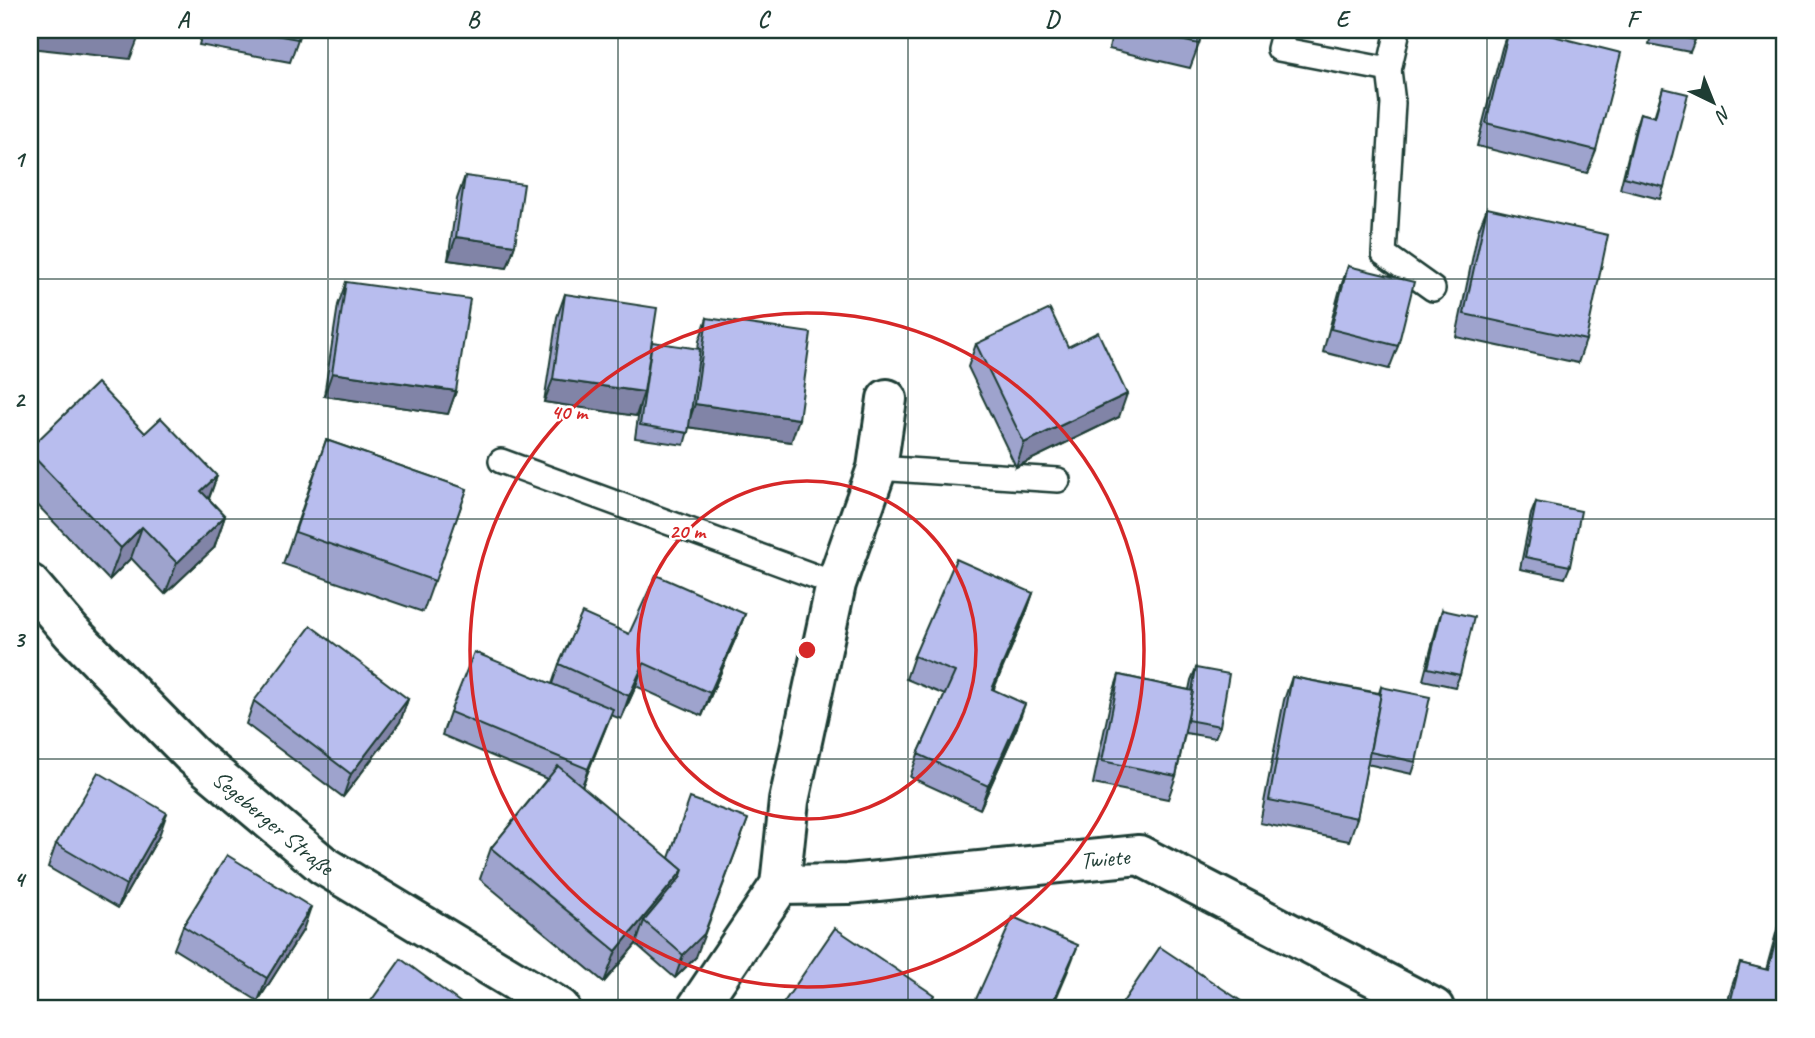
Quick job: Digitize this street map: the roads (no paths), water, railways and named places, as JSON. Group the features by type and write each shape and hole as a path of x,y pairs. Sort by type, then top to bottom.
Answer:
{"street":[{"path":"697,1008 780,885 789,801 836,584 877,468 887,399"},
{"name":"Segeberger Straße","path":"30,583 72,633 192,755 323,865 560,1008"},
{"name":"Twiete","path":"780,885 848,884 1139,855 1434,1008"}],"lane":[{"path":"1284,30 1279,49 1389,70"},
{"path":"1398,30 1389,70 1393,103 1384,254 1433,289"},
{"path":"500,461 836,584"},
{"path":"877,468 1058,480"}]}
